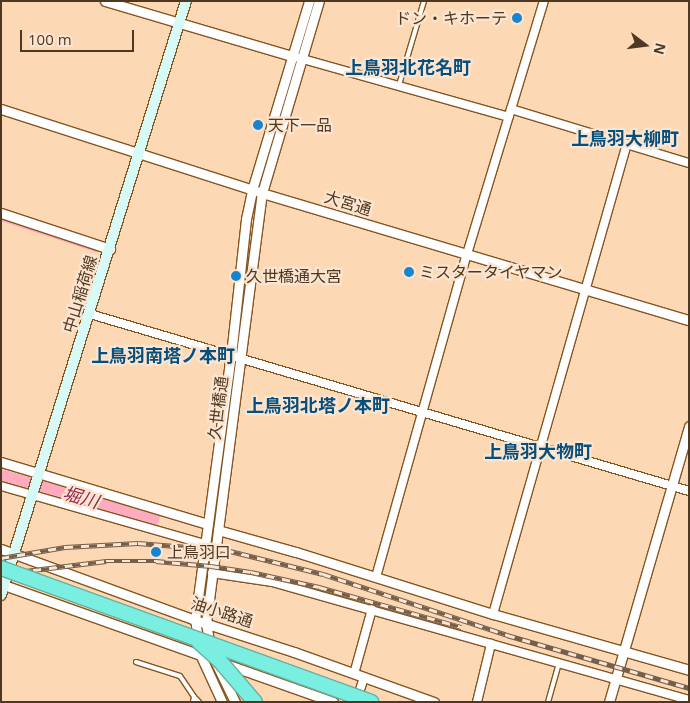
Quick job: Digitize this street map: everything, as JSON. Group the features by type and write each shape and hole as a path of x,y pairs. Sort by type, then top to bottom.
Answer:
{"highway":[{"path":"1,560 123,602 172,623 206,647 255,702"},
{"path":"1,568 371,702"}],"main road":[{"name":"中山稲荷線","path":"1,596 3,584 15,554 186,1"}],"street":[{"path":"105,1 179,24 399,86 510,113 689,162"},
{"name":"久世橋通","path":"244,285 246,219 252,190 309,1"},
{"name":"久世橋通","path":"222,702 200,654 195,620 205,544 222,422 235,357 244,285 262,193 319,1"},
{"path":"376,577 467,254 544,1"},
{"name":"大宮通","path":"1,109 252,190 689,320"},
{"path":"274,116 284,119"},
{"path":"493,614 627,144"},
{"path":"1,213 110,248"},
{"path":"90,314 422,414 689,491"},
{"name":"久世橋通","path":"235,357 232,424 206,623 214,659 235,702"},
{"path":"222,422 232,424"},
{"path":"609,702 689,426"},
{"path":"1,462 208,524"},
{"path":"1,486 205,544"},
{"path":"213,488 223,490"},
{"path":"218,530 296,552 493,614 689,670"},
{"name":"油小路通","path":"1,548 195,620 294,652 434,702"},
{"path":"212,573 272,582 689,700"},
{"path":"3,584 333,702"},
{"path":"354,674 372,609"},
{"path":"477,702 491,644"},
{"path":"356,702 364,678"}],"lane":[{"path":"399,86 424,1"},
{"path":"136,662 180,676 194,699 199,702"},
{"path":"548,702 559,663"}],"shaded area":[{"path":"1,1 689,1 689,702 1,702"}],"water":[{"name":"堀川","path":"1,469 161,515 158,525 1,480"}],"waterway":[{"path":"1,219 96,250"}],"railway":[{"path":"1,558 65,547 138,543 226,550 323,574 507,635 689,688"},
{"path":"1,574 106,561 156,561 211,566 251,572 319,587 461,627"}],"place":[{"name":"ドン・キホーテ","path":"517,18"},
{"name":"天下一品","path":"258,125"},
{"name":"ミスタータイヤマン","path":"409,272"},
{"name":"久世橋通大宮","path":"236,276"},
{"name":"上鳥羽口","path":"156,552"}],"district":[{"name":"上鳥羽北花名町","path":"408,67"},
{"name":"上鳥羽大柳町","path":"625,138"},
{"name":"上鳥羽南塔ノ本町","path":"163,355"},
{"name":"上鳥羽北塔ノ本町","path":"318,405"},
{"name":"上鳥羽大物町","path":"538,451"}]}
